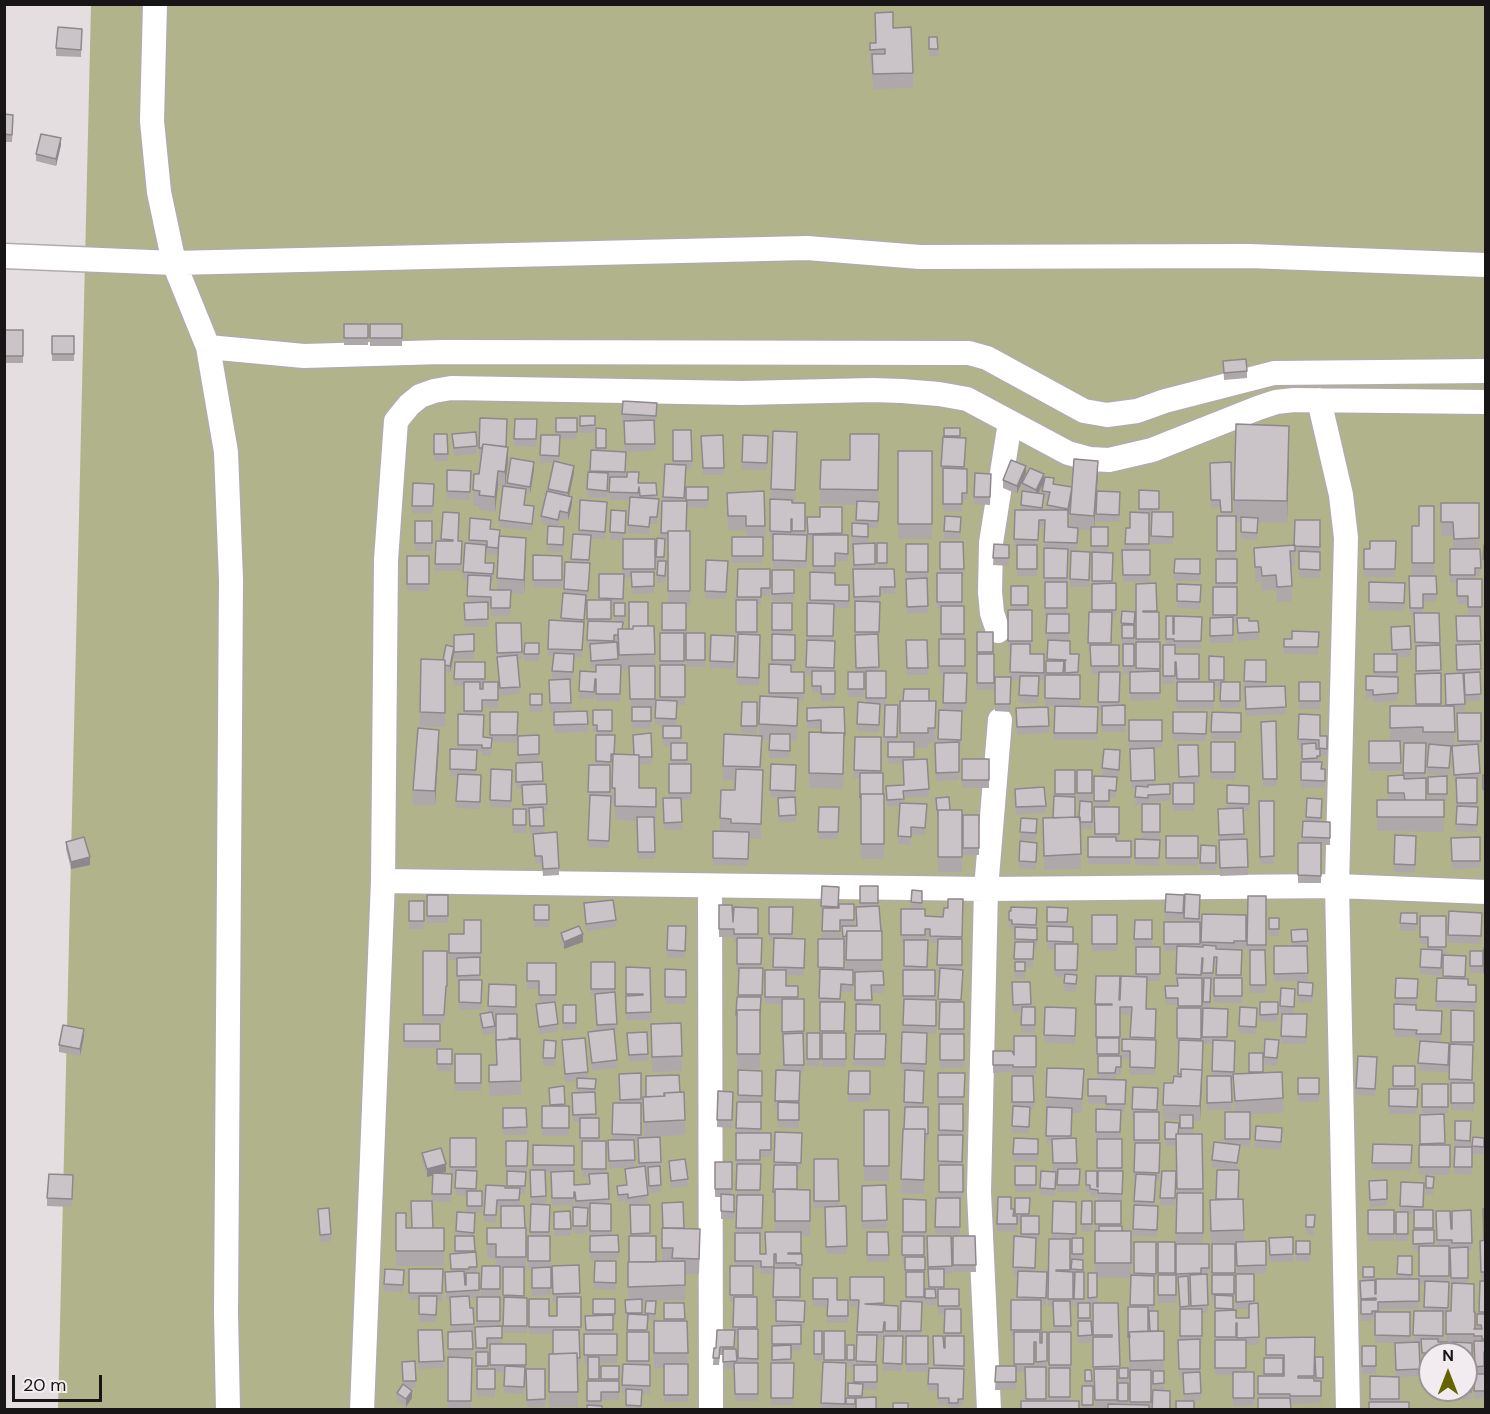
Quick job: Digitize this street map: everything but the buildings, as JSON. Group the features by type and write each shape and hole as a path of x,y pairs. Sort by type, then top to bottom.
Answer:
{"street":[{"path":"155,4 152,121 159,192 174,263 208,347 226,452 231,580 226,1313 228,1410"},
{"path":"4,256 174,263 807,248 920,257 1249,256 1485,265"},
{"path":"208,347 304,356 442,352 969,353 987,358 1084,411 1107,415 1137,411 1165,401 1274,373 1485,371"},
{"path":"362,1410 383,881 386,560 396,421 409,405 420,396 452,388 742,393 902,391 967,399 1068,453 1090,459 1109,460 1152,450 1276,402 1319,400 1485,402"},
{"path":"1319,400 1341,495 1346,538 1337,886 1348,1410"},
{"path":"998,631 990,592 990,543 1010,422"},
{"path":"989,1410 979,1192 986,889 1000,720"},
{"path":"383,881 986,889 1337,886 1485,892"},
{"path":"710,886 711,1410"}],"green space":[{"path":"91,5 1485,5 1485,1409 58,1409"}]}
